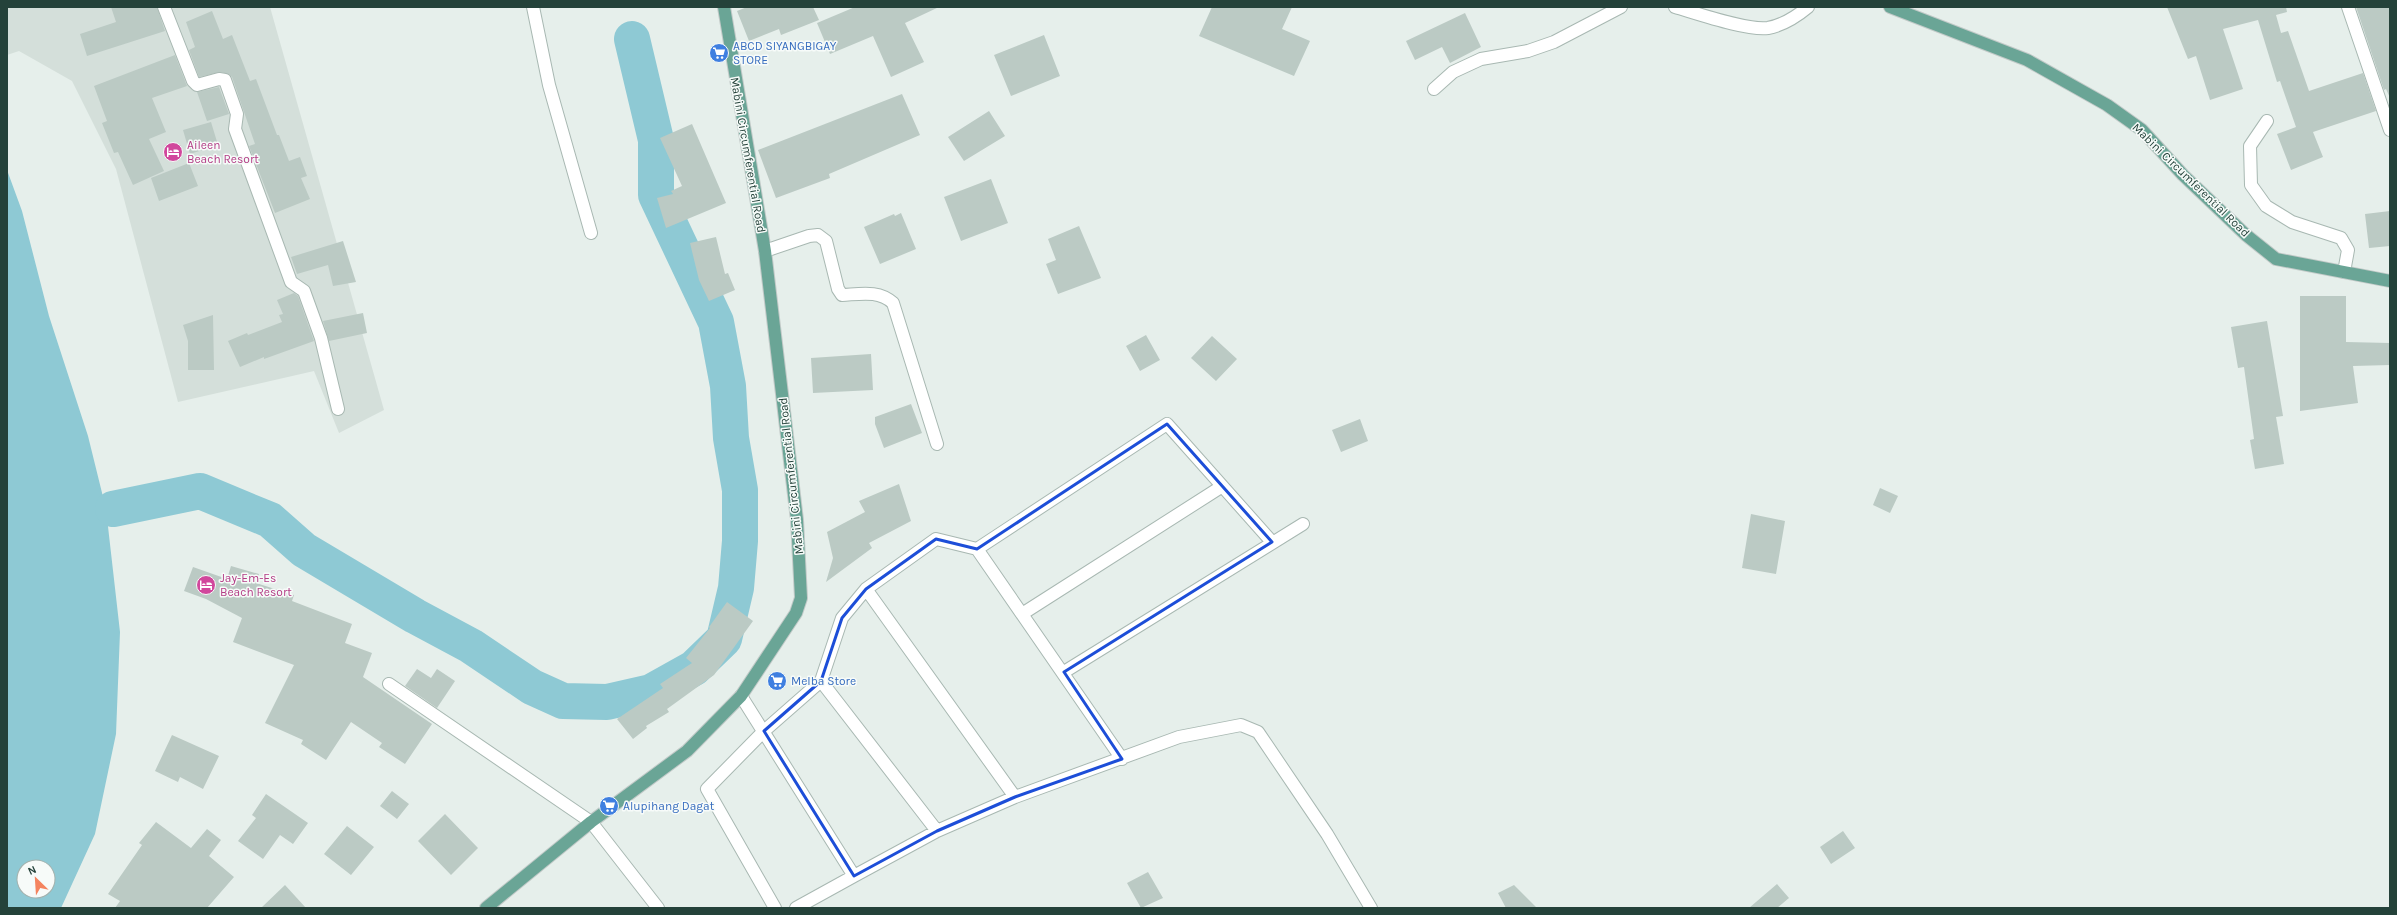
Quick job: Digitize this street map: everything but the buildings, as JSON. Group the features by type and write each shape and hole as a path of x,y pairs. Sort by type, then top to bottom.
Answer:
{"main road":[{"name":"Mabini Circumferential Road","path":"486,908 591,822 687,750 740,696 796,613 801,598 797,520 765,251 724,7"},
{"name":"Mabini Circumferential Road","path":"1890,7 2027,60 2107,106 2142,130 2183,175 2246,235 2276,259 2390,281"}],"street":[{"path":"164,7 193,81 197,85 219,79 225,80 229,87 238,114 235,129 291,282 304,291 321,338 338,408"},
{"path":"533,7 549,86 591,233"},
{"path":"1434,89 1453,72 1481,59 1528,51 1554,42 1621,7"},
{"path":"1675,7 1731,23 1767,28 1790,21 1808,7"},
{"path":"2348,7 2390,130"},
{"path":"2267,121 2250,146 2251,185 2266,206 2292,222 2341,238 2348,250 2344,272"},
{"path":"765,251 809,236 818,235 826,241 838,289 842,296 877,294 886,296 894,303 937,444"},
{"path":"977,549 1167,424 1221,487 1272,542"},
{"path":"1022,614 1221,487"},
{"path":"1064,672 1303,524"},
{"path":"774,908 707,789 764,731 821,681 842,618 866,589 936,539 977,549 1064,672 1122,759"},
{"path":"866,589 1015,797"},
{"path":"821,681 937,831"},
{"path":"389,684 591,822 658,908"},
{"path":"740,696 764,731 854,876"},
{"path":"796,908 937,831 1015,797 1179,737 1241,725 1258,732 1327,834 1372,908"}],"highlighted area":[{"path":"1167,424 1272,542 1064,672 1122,759 1015,797 937,831 854,876 764,731 821,681 842,618 866,589 936,539 977,549"}],"shaded area":[{"path":"7,7 270,7 384,410 339,433 314,371 178,402 116,169 72,81 19,51 7,55"}],"water":[{"path":"7,170 22,211 49,316 88,436 106,509 120,632 116,734 95,834 61,908 7,908"}],"waterway":[{"path":"113,509 200,491 270,520 304,550 415,616 471,646 532,687 563,701 607,702 651,692 694,668 724,639 736,588 740,541 740,490 731,438 728,386 716,322 656,195 656,140 632,39"}],"place":[{"name":"ABCD SIYANGBIGAY STORE","path":"719,53"},
{"name":"Aileen Beach Resort","path":"173,152"},
{"name":"Jay-Em-Es Beach Resort","path":"206,585"},
{"name":"Melba Store","path":"777,681"},
{"name":"Alupihang Dagat","path":"609,806"}]}
